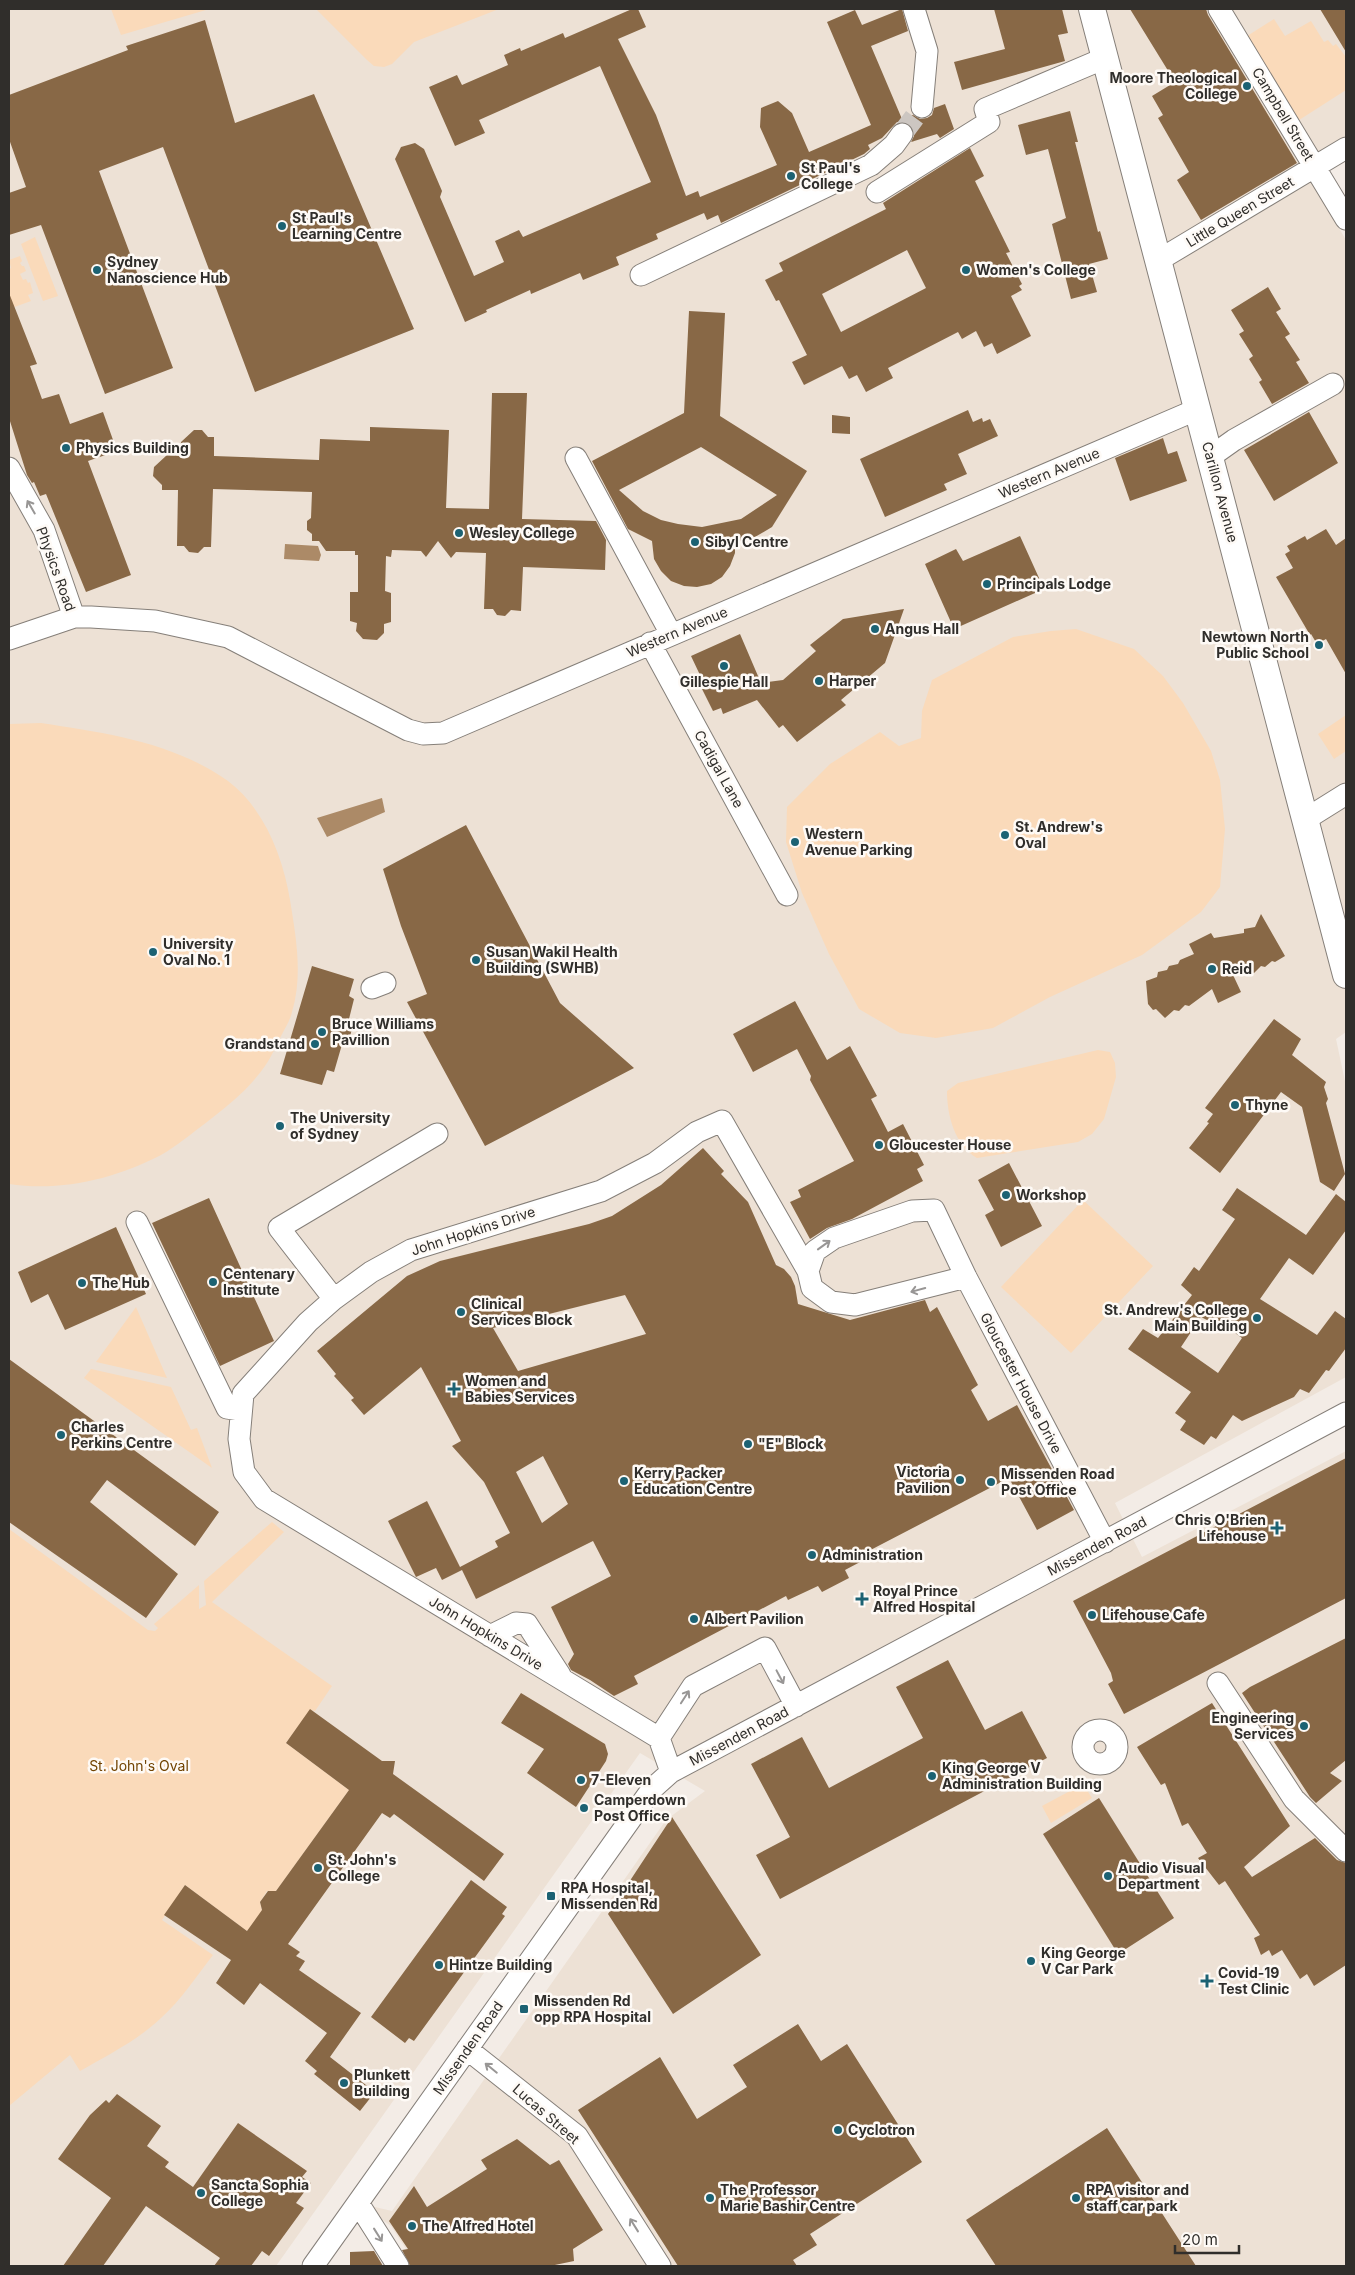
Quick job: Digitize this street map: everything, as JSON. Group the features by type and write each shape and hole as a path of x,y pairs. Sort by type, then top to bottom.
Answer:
{"main road":[{"name":"Carillon Avenue","path":"1092,9 1346,975"}],"street":[{"path":"914,9 927,51 922,107"},
{"name":"Campbell Street","path":"1219,9 1346,219"},
{"path":"877,192 990,122 985,108 1105,58"},
{"path":"641,276 871,165 894,145 902,134"},
{"name":"Little Queen Street","path":"1159,260 1346,148"},
{"path":"1210,457 1234,440 1333,384"},
{"name":"Western Avenue","path":"74,618 155,621 228,637 408,730 435,735 444,733 1198,409"},
{"path":"576,458 671,634"},
{"name":"Physics Road","path":"9,468 44,530 74,618"},
{"path":"9,639 74,618"},
{"name":"Cadigal Lane","path":"650,643 787,895"},
{"path":"1306,819 1346,794"},
{"name":"John Hopkins Drive","path":"659,1738 264,1500 244,1472 240,1439 240,1410 243,1394 308,1322 334,1299 371,1272 411,1250 601,1191 654,1163 698,1132 722,1121 808,1271"},
{"path":"334,1299 278,1228 437,1134"},
{"name":"Gloucester House Drive","path":"808,1271 815,1251 834,1238 912,1211 934,1210 966,1277 1105,1542"},
{"path":"137,1222 227,1408 240,1410"},
{"path":"808,1271 812,1288 831,1302 855,1305 966,1277"},
{"name":"Missenden Road","path":"313,2266 652,1789 671,1772 1346,1413"},
{"path":"490,1636 516,1623 527,1624 563,1680"},
{"path":"671,1772 659,1738 693,1686 765,1648 796,1706"},
{"path":"1218,1683 1294,1799 1346,1851"},
{"name":"Lucas Street","path":"467,2049 577,2136 660,2266"},
{"path":"358,2203 398,2266"}],"shaded area":[{"name":"The University of Sydney","path":"9,9 1346,9 1346,136 1300,163 1346,240 1346,1032 1336,1039 1346,1086 1346,1377 1115,1503 1142,1557 1346,1451 1346,2266 417,2266 391,2226 358,2203 392,2211 666,1820 705,1791 640,1753 276,2266 9,2266"},
{"path":"285,544 318,546 321,555 319,561 284,559"},
{"path":"382,798 385,812 327,837 317,818"}],"green space":[{"path":"111,9 217,9 206,10 121,35"},
{"path":"316,9 499,9 414,42 392,64 384,67 374,66"},
{"path":"1274,19 1285,36 1311,21 1324,42 1328,40 1333,46 1336,44 1346,57 1346,90 1296,122 1244,38"},
{"path":"35,237 58,296 43,301 21,244"},
{"path":"20,256 22,261 20,263 26,271 20,274 23,280 26,279 28,283 30,282 33,293 28,295 31,301 9,309 9,269 11,268 9,260"},
{"name":"St. Andrew's Oval","path":"1076,629 1134,649 1163,676 1183,703 1211,751 1220,780 1225,829 1220,887 1201,912 1142,955 1050,997 993,1028 936,1038 900,1033 859,1009 829,954 802,893 786,842 787,807 830,764 880,732 899,746 921,738 922,711 932,680 1013,637"},
{"path":"1346,715 1346,751 1334,759 1318,734"},
{"name":"University Oval No. 1","path":"41,723 114,735 162,748 207,768 241,792 262,819 277,851 290,900 298,970 295,998 287,1025 265,1066 231,1103 173,1148 125,1171 87,1182 67,1185 28,1186 9,1184 9,724"},
{"path":"1098,1050 1110,1052 1115,1063 1116,1077 1104,1119 1092,1134 1078,1142 977,1158 963,1146 954,1129 947,1101 947,1091 958,1083"},
{"path":"1083,1200 1153,1266 1071,1353 1001,1287"},
{"path":"136,1307 167,1378 96,1362"},
{"path":"91,1369 171,1387 191,1430 197,1428 212,1468 84,1378"},
{"name":"St. John's Oval","path":"272,1522 284,1532 212,1602 332,1686 315,1711 310,1710 286,1743 349,1790 276,1891 267,1891 260,1902 262,1911 247,1931 185,1885 162,1920 213,1955 188,1988 161,2018 133,2040 80,2071 70,2055 9,2106 9,1529 148,1630 155,1631 158,1628 154,1624 199,1585 199,1609 206,1605 204,1581"},
{"path":"1083,1784 1092,1798 1051,1823 1042,1806"}],"building":[{"name":"St Paul's College","path":"632,9 638,9 646,27 618,39 656,115 686,196 698,191 700,197 777,165 760,127 761,108 778,101 792,113 809,152 871,125 827,22 855,10 862,25 902,9 908,31 871,46 902,119 913,115 920,119 927,118 932,115 934,108 945,104 954,129 940,138 937,134 911,142 914,136 913,128 904,122 897,122 882,138 868,145 870,149 864,154 721,223 718,215 707,220 704,213 656,234 658,239 616,257 619,265 583,280 580,273 531,294 530,290 465,322 395,159 401,147 415,143 424,149 442,191 440,197 474,276 504,262 495,241 519,230 523,237 651,182 600,66 479,120 485,133 455,146 429,87 457,75 462,85 508,65 504,55 520,48 521,51 563,33 565,38"},
{"path":"994,9 1062,9 1068,33 1058,35 1065,61 962,90 954,62 1005,49"},
{"path":"1130,9 1206,9 1297,163 1201,220 1177,180 1189,172 1158,118 1163,115 1152,96 1175,82"},
{"path":"1320,9 1346,9 1346,52"},
{"name":"St Paul's Learning Centre","path":"205,20 235,123 314,94 414,329 255,392 163,147 99,171 173,368 105,394 41,225 9,235 9,193 26,187 9,139 9,95 128,50 126,46"},
{"path":"1070,111 1078,142 1075,142 1098,232 1100,231 1108,259 1089,264 1097,292 1071,299 1052,224 1066,218 1048,149 1026,155 1018,125"},
{"name":"Women's College","path":"970,148 984,176 975,181 1010,252 1006,253 1022,284 1019,286 1022,290 1011,296 1031,336 997,354 992,343 984,347 976,331 962,339 958,332 888,368 893,378 866,392 857,375 849,379 842,366 804,385 792,362 807,355 779,300 776,301 765,280 783,271 779,263 886,209 883,203","holes":["907,250 926,288 841,332 822,294"]},
{"path":"1268,287 1281,309 1276,312 1290,334 1285,337 1300,360 1296,362 1309,383 1272,404 1259,382 1262,380 1249,359 1253,356 1239,334 1244,331 1231,310"},
{"name":"Physics Building","path":"9,293 37,364 30,366 42,399 59,394 70,424 103,412 117,451 88,461 131,575 86,592 46,494 40,496 34,482 32,483 27,475 9,418"},
{"path":"689,311 725,313 720,416 807,471 772,527 755,537 735,543 735,553 730,566 722,577 711,584 697,587 684,586 671,581 661,571 654,559 652,541 628,529 592,461 684,413","holes":["701,447 777,495 741,519 702,527 661,520 643,511 619,490"]},
{"name":"Wesley College","path":"492,393 527,393 522,519 596,521 606,540 605,570 523,567 521,611 511,610 505,616 497,615 493,609 484,609 486,553 456,552 451,558 438,541 426,557 421,551 392,550 391,557 386,556 385,591 391,593 391,622 384,624 384,633 377,640 363,639 356,631 357,623 350,621 350,592 358,592 358,555 355,555 355,551 326,551 319,541 312,541 312,534 307,530 307,521 311,518 312,492 213,489 211,547 204,547 198,553 189,552 184,546 177,546 178,490 162,490 162,485 153,476 154,467 167,455 180,456 181,442 194,430 202,430 208,437 214,437 214,456 319,460 320,439 370,441 370,427 449,430 446,508 489,509"},
{"path":"968,410 973,422 982,418 983,422 990,419 998,436 958,454 967,474 944,484 947,490 885,517 860,459"},
{"path":"1309,412 1338,463 1274,501 1244,450"},
{"path":"832,415 850,417 850,434 832,433"},
{"path":"1163,438 1168,454 1177,451 1187,481 1130,501 1115,458"},
{"path":"1326,529 1336,545 1346,538 1346,674 1326,639 1317,644 1310,635 1276,577 1293,568 1285,554 1290,551 1287,546 1305,536 1307,540"},
{"name":"Principals Lodge","path":"1020,536 1044,589 954,629 925,564 956,549 963,561"},
{"path":"904,609 885,663 841,700 846,705 797,742 783,725 779,728 757,700 723,714 721,708 713,711 696,677 700,675 691,656 740,634 761,683 783,680 816,651 810,645 843,619"},
{"name":"Susan Wakil Health Building (SWHB)","path":"466,825 560,1003 634,1068 485,1146 407,1002 427,994 401,926 383,869"},
{"name":"Reid","path":"1261,914 1285,956 1275,962 1272,961 1265,967 1261,966 1254,973 1227,962 1241,992 1218,1003 1212,989 1189,1006 1185,1005 1179,1011 1174,1010 1165,1018 1156,1009 1153,1010 1148,1004 1146,981 1157,977 1158,972 1167,970 1169,966 1178,964 1180,960 1194,954 1189,944 1211,933 1214,938 1244,933 1244,929 1255,927"},
{"name":"Bruce Williams Pavillion","path":"312,966 354,979 349,996 354,999 348,1023 353,1023 349,1042 343,1041 334,1072 327,1070 322,1085 280,1074"},
{"name":"Gloucester House","path":"795,1001 827,1060 850,1046 877,1096 871,1099 888,1132 903,1124 924,1165 917,1169 923,1181 852,1219 827,1228 810,1239 790,1202 801,1197 798,1190 854,1161 810,1080 811,1076 797,1049 753,1072 733,1034"},
{"name":"Thyne","path":"1274,1019 1301,1039 1292,1055 1326,1082 1324,1087 1328,1099 1326,1103 1345,1174 1334,1191 1320,1182 1302,1107 1281,1092 1220,1173 1189,1148 1209,1123 1207,1122 1213,1114 1205,1108"},
{"path":"703,1148 724,1171 721,1174 748,1202 776,1265 784,1269 791,1277 795,1286 798,1304 850,1320 925,1300 930,1312 937,1307 978,1385 971,1390 988,1421 1017,1405 1074,1510 1037,1530 1009,1478 859,1556 862,1561 845,1570 849,1578 822,1592 818,1586 788,1600 786,1596 634,1676 638,1684 614,1696 571,1670 568,1664 574,1654 551,1607 611,1576 593,1541 476,1599 462,1570 442,1580 436,1568 416,1577 388,1521 427,1501 460,1567 498,1547 495,1541 510,1533 484,1482 452,1446 461,1441 421,1367 364,1415 351,1400 354,1398 334,1376 336,1374 317,1351 407,1276 440,1261 589,1224 612,1216 661,1185","holes":["625,1295 646,1334 518,1371 493,1328","543,1456 568,1504 542,1523 516,1472"]},
{"name":"Workshop","path":"1009,1163 1042,1226 1001,1247 985,1215 994,1210 978,1180"},
{"name":"St. Andrew's College Main Building","path":"1237,1188 1306,1235 1336,1194 1346,1202 1346,1230 1313,1275 1289,1258 1260,1299 1317,1335 1335,1311 1346,1319 1346,1348 1309,1393 1300,1389 1294,1397 1242,1421 1233,1415 1216,1439 1211,1436 1204,1445 1180,1430 1186,1421 1175,1413 1191,1392 1128,1349 1143,1329 1158,1338 1192,1295 1181,1285 1194,1267 1199,1271 1235,1219 1222,1210","holes":["1201,1317 1211,1322 1214,1318 1242,1338 1218,1373 1181,1347"]},
{"name":"Centenary Institute","path":"209,1198 274,1341 220,1366 152,1223"},
{"name":"The Hub","path":"116,1227 146,1294 65,1330 48,1294 31,1303 18,1272"},
{"name":"Charles Perkins Centre","path":"9,1359 219,1512 195,1546 107,1480 90,1502 178,1574 146,1618 9,1522"},
{"name":"Chris O'Brien Lifehouse","path":"1346,1458 1346,1598 1124,1714 1108,1684 1113,1681 1111,1673 1073,1601"},
{"name":"Engineering Services","path":"1346,1638 1346,1760 1330,1773 1342,1781 1316,1803 1310,1797 1242,1693 1250,1687"},
{"name":"King George V Administration Building","path":"948,1660 985,1730 1022,1711 1047,1758 780,1899 756,1855 790,1837 751,1764 802,1737 829,1788 923,1738 896,1687"},
{"path":"521,1693 605,1744 608,1754 606,1761 576,1807 527,1773 544,1749 501,1723"},
{"path":"1212,1703 1290,1826 1244,1867 1252,1877 1315,1838 1337,1860 1346,1863 1346,1965 1314,1986 1307,1974 1300,1979 1282,1950 1272,1956 1269,1950 1261,1955 1254,1938 1260,1935 1225,1881 1219,1885 1198,1858 1207,1853 1188,1823 1182,1826 1165,1783 1161,1785 1137,1747"},
{"name":"St. John's College","path":"310,1709 382,1761 395,1761 393,1774 504,1854 484,1881 394,1814 390,1818 382,1813 288,1944 300,1952 296,1956 305,1961 299,1970 361,2013 330,2057 375,2092 360,2111 314,2074 317,2071 305,2061 327,2033 260,1983 244,2005 216,1983 231,1960 164,1915 185,1885 247,1931 262,1910 260,1902 268,1891 276,1891 349,1790 286,1743"},
{"name":"Audio Visual Department","path":"1099,1798 1174,1918 1118,1954 1043,1834"},
{"path":"672,1817 761,1955 673,2014 608,1914"},
{"name":"Hintze Building","path":"471,1880 507,1907 502,1914 505,1916 414,2041 409,2038 405,2043 371,2017"},
{"path":"798,2024 821,2061 847,2044 922,2162 810,2234 817,2245 793,2260 797,2266 678,2266 578,2110 660,2057 697,2119 747,2087 733,2065"},
{"name":"Sancta Sophia College","path":"117,2094 161,2126 147,2146 169,2162 165,2167 193,2187 238,2123 307,2171 302,2177 311,2183 296,2203 304,2208 269,2256 262,2251 251,2266 214,2266 220,2258 146,2206 103,2266 63,2266 111,2198 58,2159 90,2115 106,2100 109,2103"},
{"name":"RPA visitor and staff car park","path":"1107,2128 1196,2266 996,2266 966,2220"},
{"path":"517,2139 550,2165 559,2160 603,2230 573,2249 574,2261 550,2266 410,2266 402,2250 408,2249 389,2221 414,2186 427,2207 487,2169 481,2160"},
{"path":"374,2251 383,2266 350,2266 350,2252"}],"tunnel":[{"path":"902,134 922,107"}],"place":[{"name":"Moore Theological College","path":"1247,86"},
{"name":"St Paul's College","path":"791,176"},
{"name":"St Paul's Learning Centre","path":"282,226"},
{"name":"Sydney Nanoscience Hub","path":"97,270"},
{"name":"Women's College","path":"966,270"},
{"name":"Physics Building","path":"66,448"},
{"name":"Wesley College","path":"459,533"},
{"name":"Sibyl Centre","path":"695,542"},
{"name":"Principals Lodge","path":"987,584"},
{"name":"Angus Hall","path":"875,629"},
{"name":"Newtown North Public School","path":"1319,645"},
{"name":"Gillespie Hall","path":"724,666"},
{"name":"Harper","path":"819,681"},
{"name":"St. Andrew's Oval","path":"1005,835"},
{"name":"Western Avenue Parking","path":"795,842"},
{"name":"University Oval No. 1","path":"153,952"},
{"name":"Susan Wakil Health Building (SWHB)","path":"476,960"},
{"name":"Reid","path":"1212,969"},
{"name":"Bruce Williams Pavillion","path":"322,1032"},
{"name":"Grandstand","path":"315,1044"},
{"name":"Thyne","path":"1235,1105"},
{"name":"The University of Sydney","path":"280,1126"},
{"name":"Gloucester House","path":"879,1145"},
{"name":"Workshop","path":"1006,1195"},
{"name":"Centenary Institute","path":"213,1282"},
{"name":"The Hub","path":"82,1283"},
{"name":"Clinical Services Block","path":"461,1312"},
{"name":"St. Andrew's College Main Building","path":"1257,1318"},
{"name":"Women and Babies Services","path":"454,1389"},
{"name":"Charles Perkins Centre","path":"61,1435"},
{"name":"\"E\" Block","path":"748,1444"},
{"name":"Victoria Pavilion","path":"960,1480"},
{"name":"Kerry Packer Education Centre","path":"624,1481"},
{"name":"Missenden Road Post Office","path":"991,1482"},
{"name":"Chris O'Brien Lifehouse","path":"1277,1528"},
{"name":"Administration","path":"812,1555"},
{"name":"Royal Prince Alfred Hospital","path":"862,1599"},
{"name":"Lifehouse Cafe","path":"1092,1615"},
{"name":"Albert Pavilion","path":"694,1619"},
{"name":"Engineering Services","path":"1304,1726"},
{"name":"King George V Administration Building","path":"932,1776"},
{"name":"7-Eleven","path":"581,1780"},
{"name":"Camperdown Post Office","path":"584,1808"},
{"name":"St. John's College","path":"318,1868"},
{"name":"Audio Visual Department","path":"1108,1876"},
{"name":"RPA Hospital, Missenden Rd","path":"551,1896"},
{"name":"King George V Car Park","path":"1031,1961"},
{"name":"Hintze Building","path":"439,1965"},
{"name":"Covid-19 Test Clinic","path":"1207,1981"},
{"name":"Missenden Rd opp RPA Hospital","path":"524,2009"},
{"name":"Plunkett Building","path":"344,2083"},
{"name":"Cyclotron","path":"838,2130"},
{"name":"Sancta Sophia College","path":"201,2193"},
{"name":"The Professor Marie Bashir Centre","path":"710,2198"},
{"name":"RPA visitor and staff car park","path":"1076,2198"},
{"name":"The Alfred Hotel","path":"412,2226"}]}
